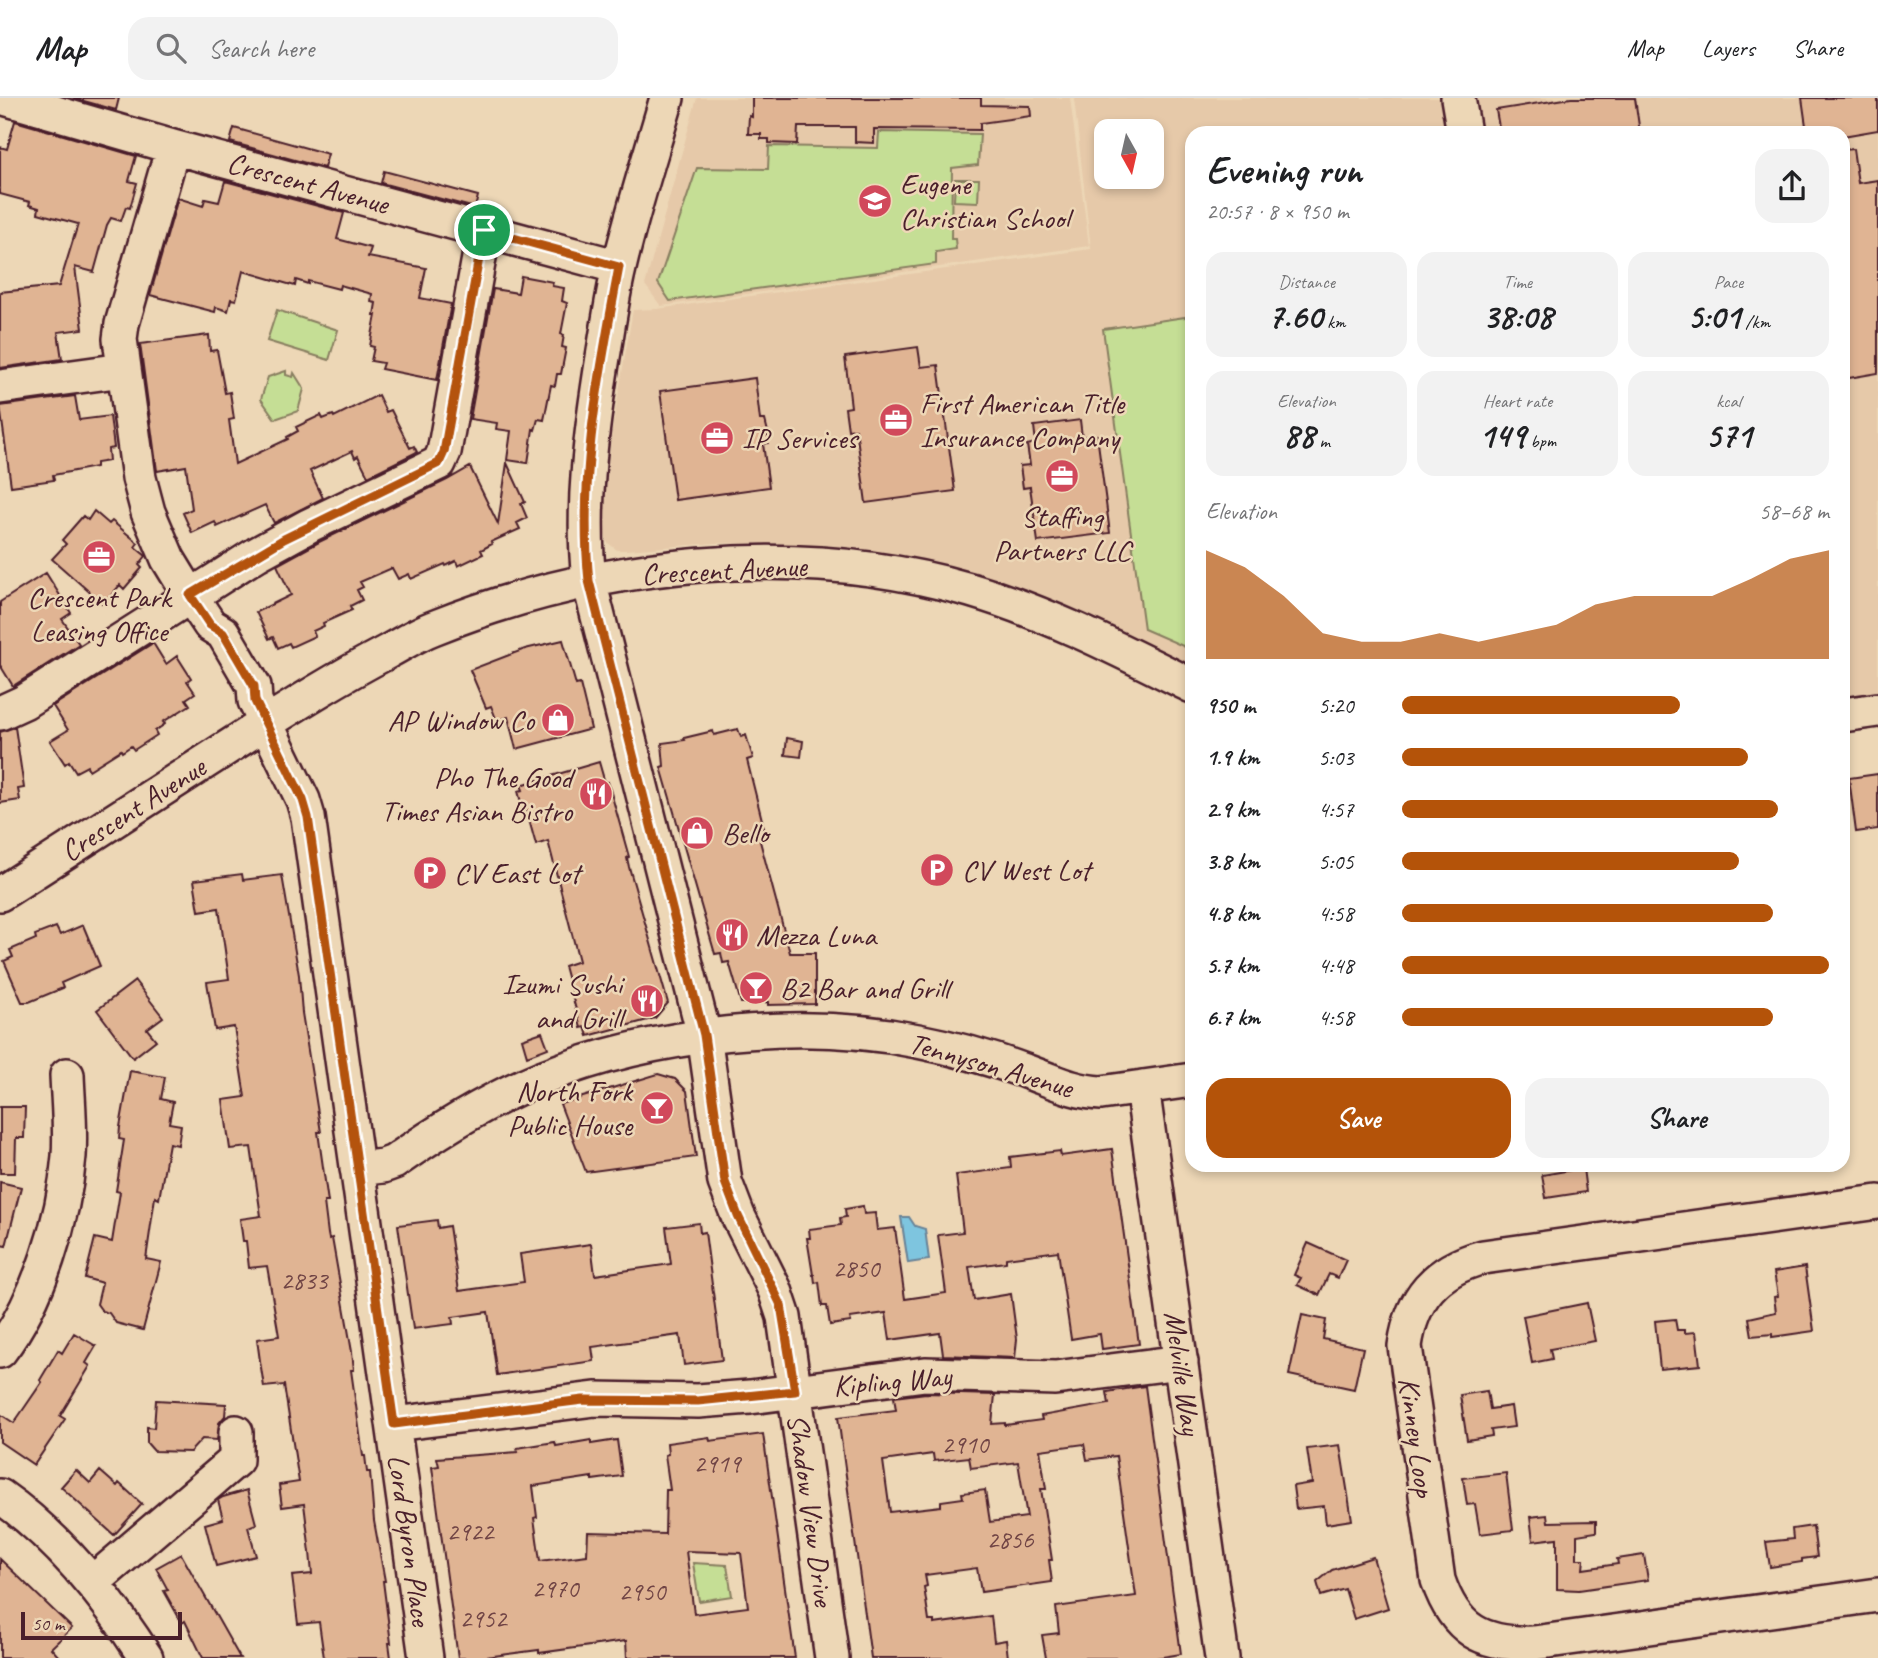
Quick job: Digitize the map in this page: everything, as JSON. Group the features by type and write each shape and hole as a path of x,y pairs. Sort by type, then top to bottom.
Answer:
{"street":[{"name":"Crescent Avenue","path":"4,98 173,147 619,267"},
{"name":"Shadow View Drive","path":"667,98 619,267 589,453 585,542 589,581 704,1035 725,1182 738,1216 781,1305 832,1658"},
{"path":"1458,98 1463,126"},
{"path":"173,147 120,339 142,494 157,534 190,595 210,625 223,633 254,686 260,712"},
{"path":"0,713 24,702 190,595 284,539 439,463 444,452 484,230"},
{"path":"0,387 123,370"},
{"name":"Crescent Avenue","path":"0,894 260,712 341,676 431,628 510,602 589,581 670,568 796,563 844,566 918,577 989,596 1073,627 1185,683"},
{"path":"1850,714 1878,710"},
{"name":"Lord Byron Place","path":"260,712 308,817 426,1658"},
{"name":"Tennyson Avenue","path":"357,1169 388,1164 493,1101 542,1078 601,1059 704,1035 773,1031 877,1035 916,1040 970,1053 1076,1091 1101,1093 1185,1081"},
{"path":"0,1351 9,1339 45,1266 56,1228 69,1153 66,1075"},
{"name":"Melville Way","path":"1142,1087 1222,1658"},
{"name":"Kinney Loop","path":"1878,1202 1483,1257 1464,1263 1435,1280 1426,1291 1407,1329 1405,1346 1438,1580 1443,1595 1457,1618 1478,1636 1505,1643 1534,1643 1878,1595"},
{"name":"Kipling Way","path":"394,1424 583,1400 698,1401 925,1374 1055,1378 1181,1362"},
{"path":"92,1583 236,1460 236,1432"},
{"path":"0,1496 48,1536 92,1583 136,1654"}],"shaded area":[{"name":"Eugene Christian School","path":"697,98 1070,98 1089,246 661,306 645,285"},
{"path":"1074,98 1878,98 1878,692 1850,696 1850,126 1185,126 1185,664 1109,626 1031,593 968,572 928,563 828,547 717,543 617,550 607,542 603,526 611,437 633,310 657,309 1091,249"}],"green space":[{"path":"879,132 980,134 978,165 952,168 951,239 955,239 956,249 936,252 936,264 670,301 658,283 697,168 768,169 769,146 878,148"},
{"path":"955,179 979,179 978,202 954,201"},
{"path":"277,310 338,330 329,360 267,341"},
{"path":"1185,317 1185,647 1144,629 1103,329"},
{"path":"286,371 286,375 293,377 294,373 304,389 298,411 275,419 261,399 268,377"},
{"path":"693,1563 727,1565 732,1596 699,1601"}],"water":[{"path":"901,1217 909,1217 915,1226 925,1229 929,1260 908,1263"}],"building":[{"path":"73,98 119,98 116,110"},
{"path":"752,98 981,98 981,105 1030,106 1031,116 980,123 980,130 874,129 874,143 855,142 855,127 798,127 797,144 769,143 769,139 761,139 761,134 748,134"},
{"path":"1571,98 1635,98 1639,126 1499,126 1496,110"},
{"path":"1802,98 1878,98 1878,130 1850,135 1850,126 1806,126"},
{"path":"15,121 136,156 129,181 137,183 130,208 126,207 121,221 111,218 107,225 94,272 75,267 83,329 58,332 62,359 0,368 0,292 59,286 78,224 38,213 39,208 29,205 30,202 0,194 0,147 7,149"},
{"path":"234,128 328,154 324,168 230,142"},
{"path":"1850,149 1853,149 1858,183 1878,180 1878,373 1850,378"},
{"path":"384,171 478,196 475,208 381,183"},
{"path":"225,181 344,213 337,239 371,248 368,257 426,268 420,298 451,304 437,380 381,369 383,363 371,361 374,347 370,346 376,315 376,303 371,302 372,294 340,285 339,289 308,281 308,284 296,280 295,286 243,271 236,300 231,299 228,311 216,307 215,312 150,295 178,198 203,206 205,199 219,202"},
{"path":"521,276 553,282 552,286 564,288 562,301 567,303 561,334 564,335 562,347 566,348 561,374 557,374 555,386 551,385 544,420 538,419 535,430 533,429 528,463 507,460 511,431 496,429 497,423 470,419 493,289 518,293"},
{"path":"209,335 210,351 217,350 225,393 230,392 234,419 229,420 235,464 288,439 287,437 298,431 296,427 321,415 323,419 333,415 334,417 378,395 386,412 391,410 410,448 414,446 417,452 368,476 358,456 355,458 352,451 310,471 323,498 274,523 265,505 217,527 215,522 192,533 183,513 192,509 186,466 157,471 140,344"},
{"name":"First American Title Insurance Company","path":"918,347 921,367 938,365 955,491 866,503 856,429 848,430 845,408 851,407 845,357"},
{"name":"IP Services","path":"755,378 760,420 765,420 768,432 768,443 763,444 769,487 675,500 660,391"},
{"path":"75,396 79,420 110,416 114,448 108,449 109,461 96,463 96,467 53,475 54,480 11,486 0,406"},
{"name":"Staffing Partners LLC","path":"1080,420 1082,437 1097,435 1110,533 1038,542 1030,487 1023,488 1020,466 1030,465 1027,445 1036,443 1034,426"},
{"path":"507,463 525,502 521,504 527,518 517,523 520,529 491,542 492,544 481,550 483,554 458,566 456,561 446,566 445,564 411,579 409,574 398,579 392,568 360,582 363,587 357,590 362,600 350,606 352,610 323,623 324,626 313,631 315,636 291,647 289,643 278,648 273,637 269,639 256,612 291,595 277,565 470,467 498,524"},
{"name":"Crescent Park Leasing Office","path":"94,511 109,524 112,521 138,543 135,547 146,556 139,565 142,568 124,589 120,585 102,603 52,559 66,544 62,540 83,516 88,520"},
{"path":"46,573 71,613 62,619 79,644 13,686 0,665 0,602"},
{"path":"563,640 576,685 580,684 591,729 516,749 508,717 497,721 491,706 486,708 470,670 525,649"},
{"path":"153,643 166,664 177,656 191,678 187,681 195,693 186,699 190,705 163,722 165,724 155,731 157,735 134,750 131,746 89,770 87,766 76,772 69,761 65,764 50,741 68,730 53,706"},
{"path":"15,727 24,788 18,789 20,800 0,803 0,732"},
{"path":"738,729 741,737 746,735 753,758 747,760 764,828 757,830 790,953 815,953 815,1004 741,1003 729,962 723,963 721,953 715,954 661,767 664,766 662,743 685,740 684,738 713,731 714,735"},
{"path":"787,738 803,741 801,757 785,755"},
{"path":"599,762 605,783 608,782 668,1003 655,1018 588,1036 585,1027 581,1028 564,966 579,961 548,841 536,845 518,791 523,790 521,785"},
{"path":"1878,774 1878,829 1856,832 1850,778"},
{"path":"242,874 243,880 282,875 321,1132 318,1132 328,1202 324,1202 328,1234 329,1239 332,1238 352,1352 354,1370 351,1370 363,1456 367,1472 370,1472 374,1521 385,1581 391,1658 324,1658 319,1622 298,1624 292,1576 312,1574 304,1504 282,1507 279,1485 299,1482 284,1385 264,1387 257,1339 279,1336 267,1266 249,1268 246,1241 243,1241 240,1219 261,1216 251,1147 230,1149 223,1100 245,1097 234,1027 215,1030 207,982 229,979 219,908 199,911 194,880"},
{"path":"83,925 100,966 61,983 63,988 29,1002 22,1002 4,961 13,957 10,950 36,939 35,935 56,927 60,935"},
{"path":"135,981 163,1017 147,1029 156,1040 133,1058 97,1010"},
{"path":"542,1032 548,1048 527,1056 522,1039"},
{"path":"130,1071 165,1077 161,1099 173,1102 169,1123 181,1125 178,1145 169,1143 159,1199 155,1197 146,1259 161,1262 143,1330 116,1323 109,1313 102,1311 97,1304 102,1283 85,1278 95,1238 112,1242 120,1192 116,1191 124,1140 119,1139 120,1127"},
{"path":"658,1074 675,1079 687,1091 696,1157 586,1172 560,1104"},
{"path":"0,1107 25,1107 24,1138 16,1138 15,1173 0,1173"},
{"path":"1112,1149 1139,1344 1102,1349 1100,1334 1071,1339 1058,1251 1006,1258 1006,1262 969,1267 974,1300 1011,1294 1017,1339 1015,1358 943,1355 940,1333 890,1340 886,1313 850,1318 851,1322 830,1325 827,1306 822,1306 819,1282 815,1283 813,1275 807,1238 810,1238 809,1229 841,1225 840,1218 846,1217 845,1209 863,1206 864,1214 875,1213 877,1230 895,1228 905,1299 946,1293 938,1235 963,1232 956,1175 1011,1168 1010,1157 1060,1151 1061,1156"},
{"path":"1584,1172 1586,1192 1546,1198 1542,1175"},
{"path":"0,1182 21,1187 6,1246 0,1245"},
{"path":"437,1220 438,1228 449,1226 459,1291 524,1282 520,1254 591,1244 595,1275 671,1264 666,1227 699,1223 700,1233 705,1232 722,1360 684,1365 680,1335 592,1347 594,1361 497,1375 488,1312 452,1317 453,1324 413,1329 398,1225"},
{"path":"1308,1243 1346,1260 1338,1278 1329,1274 1319,1295 1297,1285 1301,1278 1294,1275"},
{"path":"1805,1267 1814,1331 1772,1337 1772,1334 1752,1336 1749,1318 1776,1312 1774,1297 1778,1296 1774,1272"},
{"path":"1587,1303 1595,1341 1550,1349 1552,1359 1532,1363 1523,1316"},
{"path":"1302,1315 1326,1320 1323,1339 1363,1348 1354,1389 1289,1375"},
{"path":"1675,1319 1677,1330 1685,1330 1685,1333 1696,1332 1700,1365 1660,1369 1655,1321"},
{"path":"74,1333 96,1346 86,1363 90,1366 60,1416 65,1419 34,1465 0,1442 0,1414 14,1423 42,1382 40,1380 58,1350 62,1353"},
{"path":"1145,1386 1181,1654 1156,1658 1046,1658 1042,1635 1059,1633 1056,1607 1136,1596 1116,1456 1087,1460 1084,1444 1040,1450 1046,1489 1041,1489 1052,1560 1049,1560 1052,1582 981,1592 977,1568 925,1575 929,1621 934,1621 934,1624 991,1616 994,1642 1006,1640 1008,1658 871,1658 838,1417 896,1410 894,1397 926,1393 995,1395 992,1424 1005,1425 1042,1420 1041,1416 1109,1404 1107,1392","holes":["933,1454 934,1461 969,1457 971,1468 1018,1462 1027,1517 990,1522 985,1490 962,1493 963,1498 941,1501 941,1506 890,1512 883,1461"]},
{"path":"1487,1391 1490,1409 1511,1406 1514,1427 1491,1430 1492,1436 1467,1440 1460,1395"},
{"path":"156,1400 226,1404 225,1416 219,1423 217,1440 202,1439 190,1452 154,1451 147,1443 147,1427 154,1428"},
{"path":"763,1434 795,1658 627,1658 626,1641 539,1653 539,1650 458,1658 432,1467 439,1466 437,1458 518,1452 517,1448 555,1442 556,1446 591,1440 591,1444 617,1440 622,1476 592,1480 592,1477 533,1486 540,1561 587,1555 588,1532 665,1534 666,1490 670,1490 665,1455 668,1454 667,1443 709,1437 710,1441","holes":["686,1551 741,1553 748,1607 694,1614"]},
{"path":"1340,1445 1352,1520 1326,1524 1324,1506 1296,1509 1293,1486 1312,1483 1307,1449"},
{"path":"76,1470 90,1483 100,1471 117,1486 119,1483 142,1504 114,1535 61,1487"},
{"path":"1506,1473 1513,1530 1480,1534 1475,1504 1467,1505 1463,1478"},
{"path":"247,1490 256,1524 248,1527 256,1556 216,1566 205,1524 223,1519 218,1500"},
{"path":"1547,1515 1548,1522 1596,1521 1596,1532 1577,1535 1577,1559 1584,1559 1583,1569 1618,1564 1617,1559 1644,1555 1648,1580 1579,1590 1557,1589 1557,1538 1533,1541 1530,1517"},
{"path":"1813,1526 1817,1557 1770,1567 1766,1542 1793,1539 1792,1529"},
{"path":"181,1554 240,1658 203,1658 185,1621 182,1623 164,1591 168,1590 156,1568"},
{"path":"1373,1557 1388,1608 1354,1619 1345,1589 1321,1596 1317,1582 1332,1570"},
{"path":"0,1559 72,1628 51,1648 60,1658 0,1658"}],"place":[{"name":"Eugene Christian School","path":"875,201"},
{"name":"First American Title Insurance Company","path":"896,420"},
{"name":"IP Services","path":"717,438"},
{"name":"Staffing Partners LLC","path":"1062,476"},
{"name":"Crescent Park Leasing Office","path":"99,557"},
{"name":"AP Window Co","path":"558,720"},
{"name":"Pho The Good Times Asian Bistro","path":"596,794"},
{"name":"Bello","path":"697,833"},
{"name":"CV West Lot","path":"937,870"},
{"name":"CV East Lot","path":"430,873"},
{"name":"Mezza Luna","path":"732,935"},
{"name":"B2 Bar and Grill","path":"756,988"},
{"name":"Izumi Sushi and Grill","path":"647,1001"},
{"name":"North Fork Public House","path":"657,1108"}],"route":[{"path":"484,230 619,267 589,453 585,542 589,581 704,1035 725,1182 738,1216 781,1305 795,1391 698,1401 583,1400 394,1424 308,817 303,800 255,701 254,686 223,633 210,625 190,595 284,539 439,463 444,452 484,230"}]}
